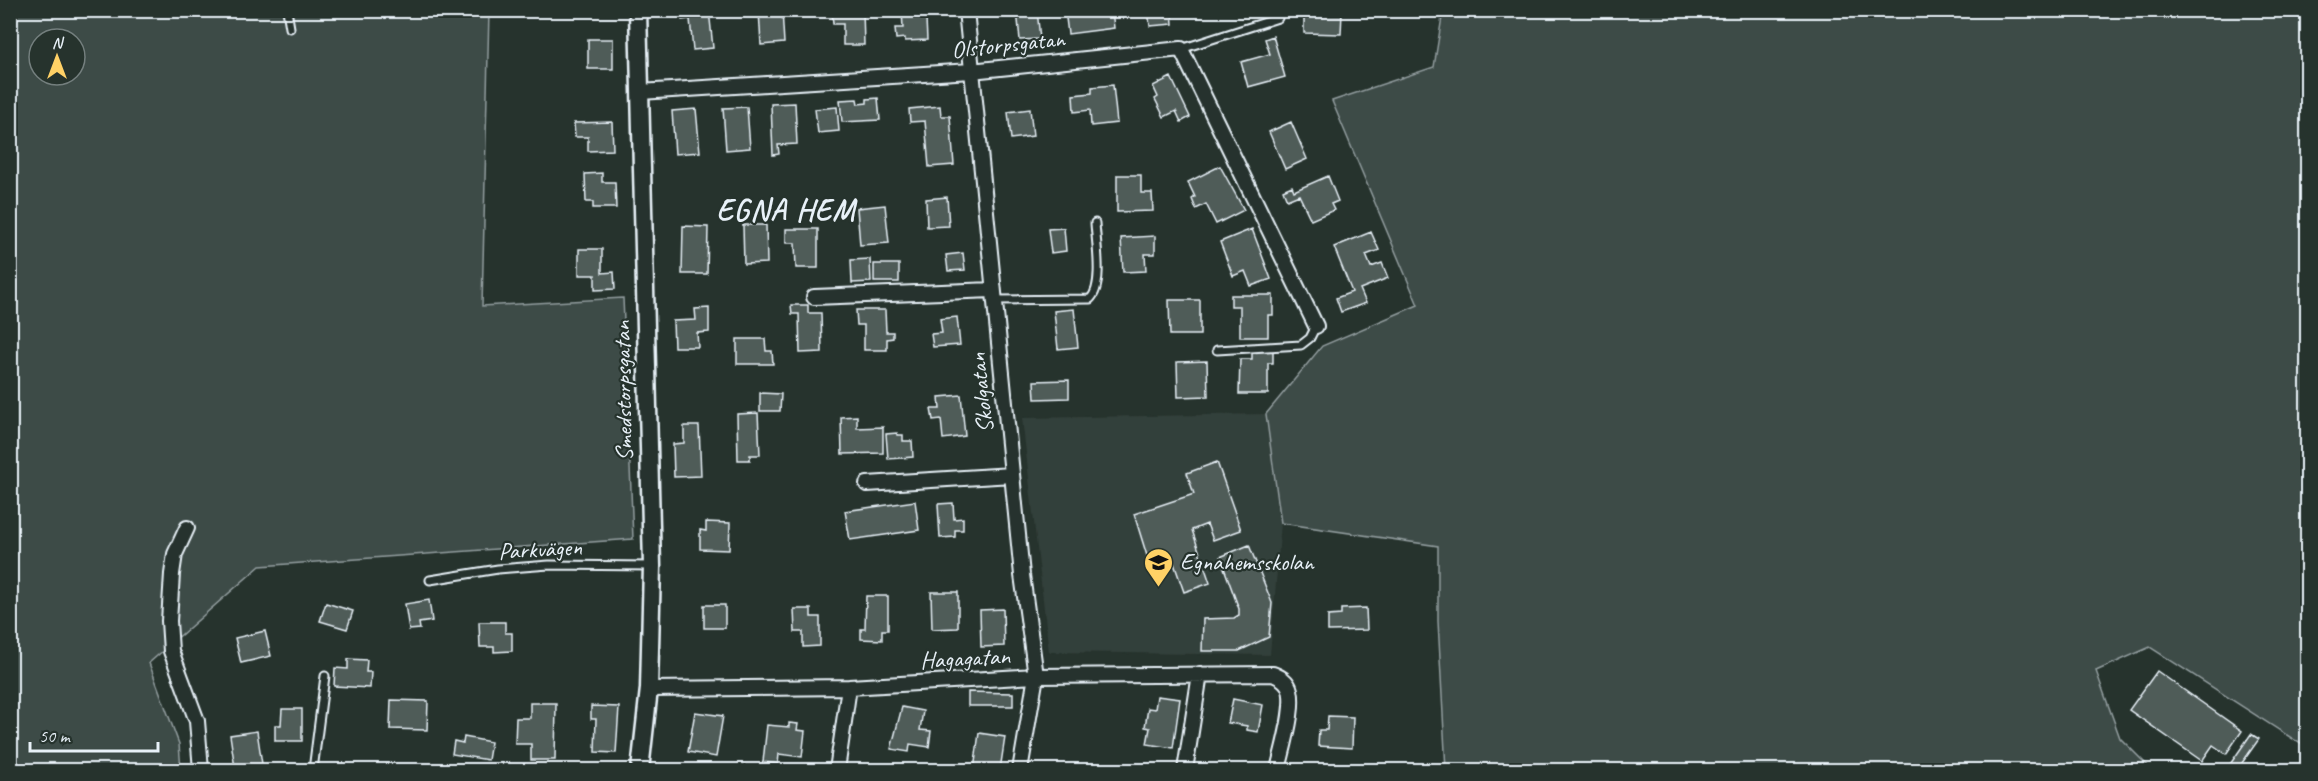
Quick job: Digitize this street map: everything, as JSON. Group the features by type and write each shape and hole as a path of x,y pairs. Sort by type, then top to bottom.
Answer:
{"street":[{"name":"Smedstorpsgatan","path":"638,10 652,566 649,689 640,771"},
{"name":"Skolgatan","path":"966,10 1022,575 1036,676 1020,771"},
{"name":"Olstorpsgatan","path":"640,92 971,71 1181,49"},
{"path":"1181,49 1316,326"},
{"path":"814,297 994,295"},
{"path":"867,484 1012,475"},
{"path":"187,528 175,554 169,621 171,651 196,721 201,771"},
{"name":"Hagagatan","path":"649,689 849,687 1036,676 1259,673 1283,678 1289,685 1292,700 1278,771"},
{"path":"1185,771 1200,674"},
{"path":"837,771 849,687"}],"lane":[{"path":"287,10 290,28"},
{"path":"1181,49 1278,18"},
{"path":"994,295 1090,299 1095,294 1098,284 1095,223"},
{"path":"1217,350 1301,345 1311,338 1316,326"},
{"name":"Parkvägen","path":"430,580 498,569 549,565 652,566"},
{"path":"313,771 325,676"}],"shaded area":[{"path":"10,11 489,11 482,306 623,298 633,539 260,566 149,663 179,744 181,770 11,770"},
{"path":"1443,11 2307,11 2307,748 2150,647 2096,671 2120,738 2152,770 1446,770 1438,621 1438,546 1281,523 1266,414 1322,346 1418,305 1332,101 1434,67"},
{"name":"Egnahemsskolan","path":"1266,414 1281,523 1270,655 1049,652 1022,418"}],"building":[{"path":"681,10 709,10 713,48 693,50 690,19 682,20"},
{"path":"759,10 782,10 784,43 761,45"},
{"path":"832,10 863,10 864,45 843,45 843,24 833,24"},
{"path":"902,10 921,10 921,19 926,19 927,40 896,39 895,28 903,28"},
{"path":"1017,10 1037,10 1040,39 1020,40"},
{"path":"1065,10 1112,10 1114,28 1068,34"},
{"path":"1148,10 1172,10 1173,24 1150,26"},
{"path":"1304,11 1342,12 1341,34 1304,33"},
{"path":"1273,36 1285,77 1248,87 1241,62 1270,54 1265,39"},
{"path":"588,39 613,39 613,69 588,69"},
{"path":"1171,77 1190,117 1181,122 1176,111 1164,117 1155,99 1158,97 1153,86"},
{"path":"1113,85 1117,123 1091,126 1090,110 1074,112 1073,95 1092,93 1092,87"},
{"path":"878,98 880,120 842,122 840,100 857,99 858,104 867,103 867,99"},
{"path":"795,103 797,144 778,145 779,154 773,155 771,104"},
{"path":"940,106 941,116 950,116 954,165 929,167 925,121 910,122 909,109"},
{"path":"747,107 750,148 726,150 723,108"},
{"path":"837,107 839,131 818,133 815,109"},
{"path":"696,109 700,152 675,154 672,111"},
{"path":"1030,109 1033,136 1011,139 1008,112"},
{"path":"612,122 613,150 588,151 588,137 575,137 574,123"},
{"path":"1291,122 1307,159 1285,169 1269,132"},
{"path":"1220,166 1244,210 1216,224 1206,204 1196,209 1192,199 1195,197 1188,182"},
{"path":"602,173 602,182 615,182 616,208 593,208 593,202 586,202 585,174"},
{"path":"1117,175 1141,175 1141,193 1152,193 1153,211 1117,212"},
{"path":"1328,176 1338,201 1331,204 1334,210 1311,220 1299,195 1287,200 1283,190 1292,186 1294,191"},
{"path":"947,197 949,226 927,227 926,199"},
{"path":"885,205 889,243 860,245 857,208"},
{"path":"743,225 766,225 767,263 744,264"},
{"path":"683,226 708,227 707,274 682,274"},
{"path":"1064,228 1066,251 1051,253 1048,229"},
{"path":"786,229 818,229 818,268 796,268 795,243 786,243"},
{"path":"1252,229 1271,279 1251,286 1245,271 1233,276 1220,242"},
{"path":"1371,232 1379,250 1366,255 1371,267 1382,263 1388,278 1360,289 1366,303 1341,312 1336,298 1352,292 1334,247"},
{"path":"1155,236 1155,254 1145,254 1146,271 1123,272 1121,238"},
{"path":"579,249 602,249 602,273 614,272 615,289 595,290 595,275 579,275"},
{"path":"963,253 965,270 948,271 946,255"},
{"path":"870,259 871,282 852,283 851,260"},
{"path":"874,264 899,264 899,282 874,282"},
{"path":"1231,295 1273,295 1273,315 1268,315 1268,337 1240,337 1240,306 1231,306"},
{"path":"1169,300 1200,300 1200,335 1170,335"},
{"path":"791,305 808,305 808,313 821,313 822,352 800,353 799,314 792,314"},
{"path":"709,308 709,332 697,333 698,347 674,347 673,321 696,320 695,309"},
{"path":"1074,309 1078,347 1058,349 1054,311"},
{"path":"856,310 885,310 886,332 893,332 893,338 887,339 887,350 864,350 864,325 857,325"},
{"path":"957,317 960,345 933,347 931,334 942,333 940,319"},
{"path":"737,339 765,339 766,351 772,351 773,364 737,364"},
{"path":"1252,350 1273,350 1273,363 1268,363 1268,394 1239,394 1240,359 1252,359"},
{"path":"1207,361 1208,396 1178,397 1177,362"},
{"path":"1069,380 1069,398 1035,399 1034,381"},
{"path":"760,393 781,394 780,411 760,411"},
{"path":"961,395 965,436 943,439 941,419 933,420 931,409 940,409 939,397"},
{"path":"758,413 760,455 750,455 750,460 738,460 737,414"},
{"path":"857,416 857,428 883,427 883,453 842,454 841,417"},
{"path":"684,426 699,426 701,476 674,477 673,444 684,443"},
{"path":"897,433 897,435 903,435 903,441 912,441 913,457 888,459 886,434"},
{"path":"1217,462 1241,530 1213,540 1207,524 1192,530 1210,583 1184,592 1170,552 1148,559 1134,514 1194,494 1187,473"},
{"path":"915,501 919,530 850,540 845,511"},
{"path":"953,503 954,519 963,518 963,530 955,530 955,537 940,538 938,504"},
{"path":"706,522 730,523 729,550 700,549 700,530 706,531"},
{"path":"1249,545 1272,603 1269,637 1239,651 1202,651 1203,619 1234,618 1239,615 1239,609 1220,557"},
{"path":"931,592 958,592 958,628 932,629"},
{"path":"866,596 888,596 888,630 882,630 882,640 861,639 861,629 865,629"},
{"path":"429,600 432,621 419,623 420,629 409,630 405,604"},
{"path":"326,603 353,611 347,629 320,621"},
{"path":"704,605 725,605 725,628 704,628"},
{"path":"1366,608 1367,630 1328,631 1328,616 1341,615 1341,609"},
{"path":"794,609 811,609 811,617 820,617 820,646 803,647 803,632 795,632"},
{"path":"1003,609 1004,646 981,647 980,610"},
{"path":"479,622 505,622 505,633 512,633 512,651 494,652 494,647 480,647"},
{"path":"265,631 271,656 241,663 235,638"},
{"path":"348,659 367,660 366,672 371,672 370,688 334,686 335,668 348,669"},
{"path":"2157,671 2242,731 2226,754 2213,745 2202,761 2129,710"},
{"path":"968,692 1013,693 1013,706 968,706"},
{"path":"1157,696 1180,699 1173,748 1147,744 1150,728 1145,727 1148,708 1155,709"},
{"path":"1233,699 1263,705 1258,732 1247,730 1247,726 1228,723"},
{"path":"391,700 428,701 427,730 390,729"},
{"path":"530,703 556,703 555,760 531,760 531,744 515,744 516,718 530,718"},
{"path":"591,706 619,707 616,753 595,752 596,719 591,719"},
{"path":"902,707 923,711 920,730 931,731 929,747 910,744 909,752 891,749"},
{"path":"282,709 302,709 302,741 275,741 275,725 281,725"},
{"path":"695,712 723,716 716,757 688,752"},
{"path":"1328,716 1353,717 1352,748 1318,746 1319,730 1327,730"},
{"path":"789,723 798,724 797,730 805,731 802,757 779,754 778,764 763,762 767,725 789,727"},
{"path":"257,731 262,764 235,768 230,735"},
{"path":"979,733 1005,737 1000,770 974,770"},
{"path":"2251,734 2259,739 2237,770 2226,770"},
{"path":"464,737 491,742 488,760 452,754 454,741 463,743"}],"place":[{"name":"Egnahemsskolan","path":"1159,588"}],"district":[{"name":"EGNA HEM","path":"786,210"}]}
